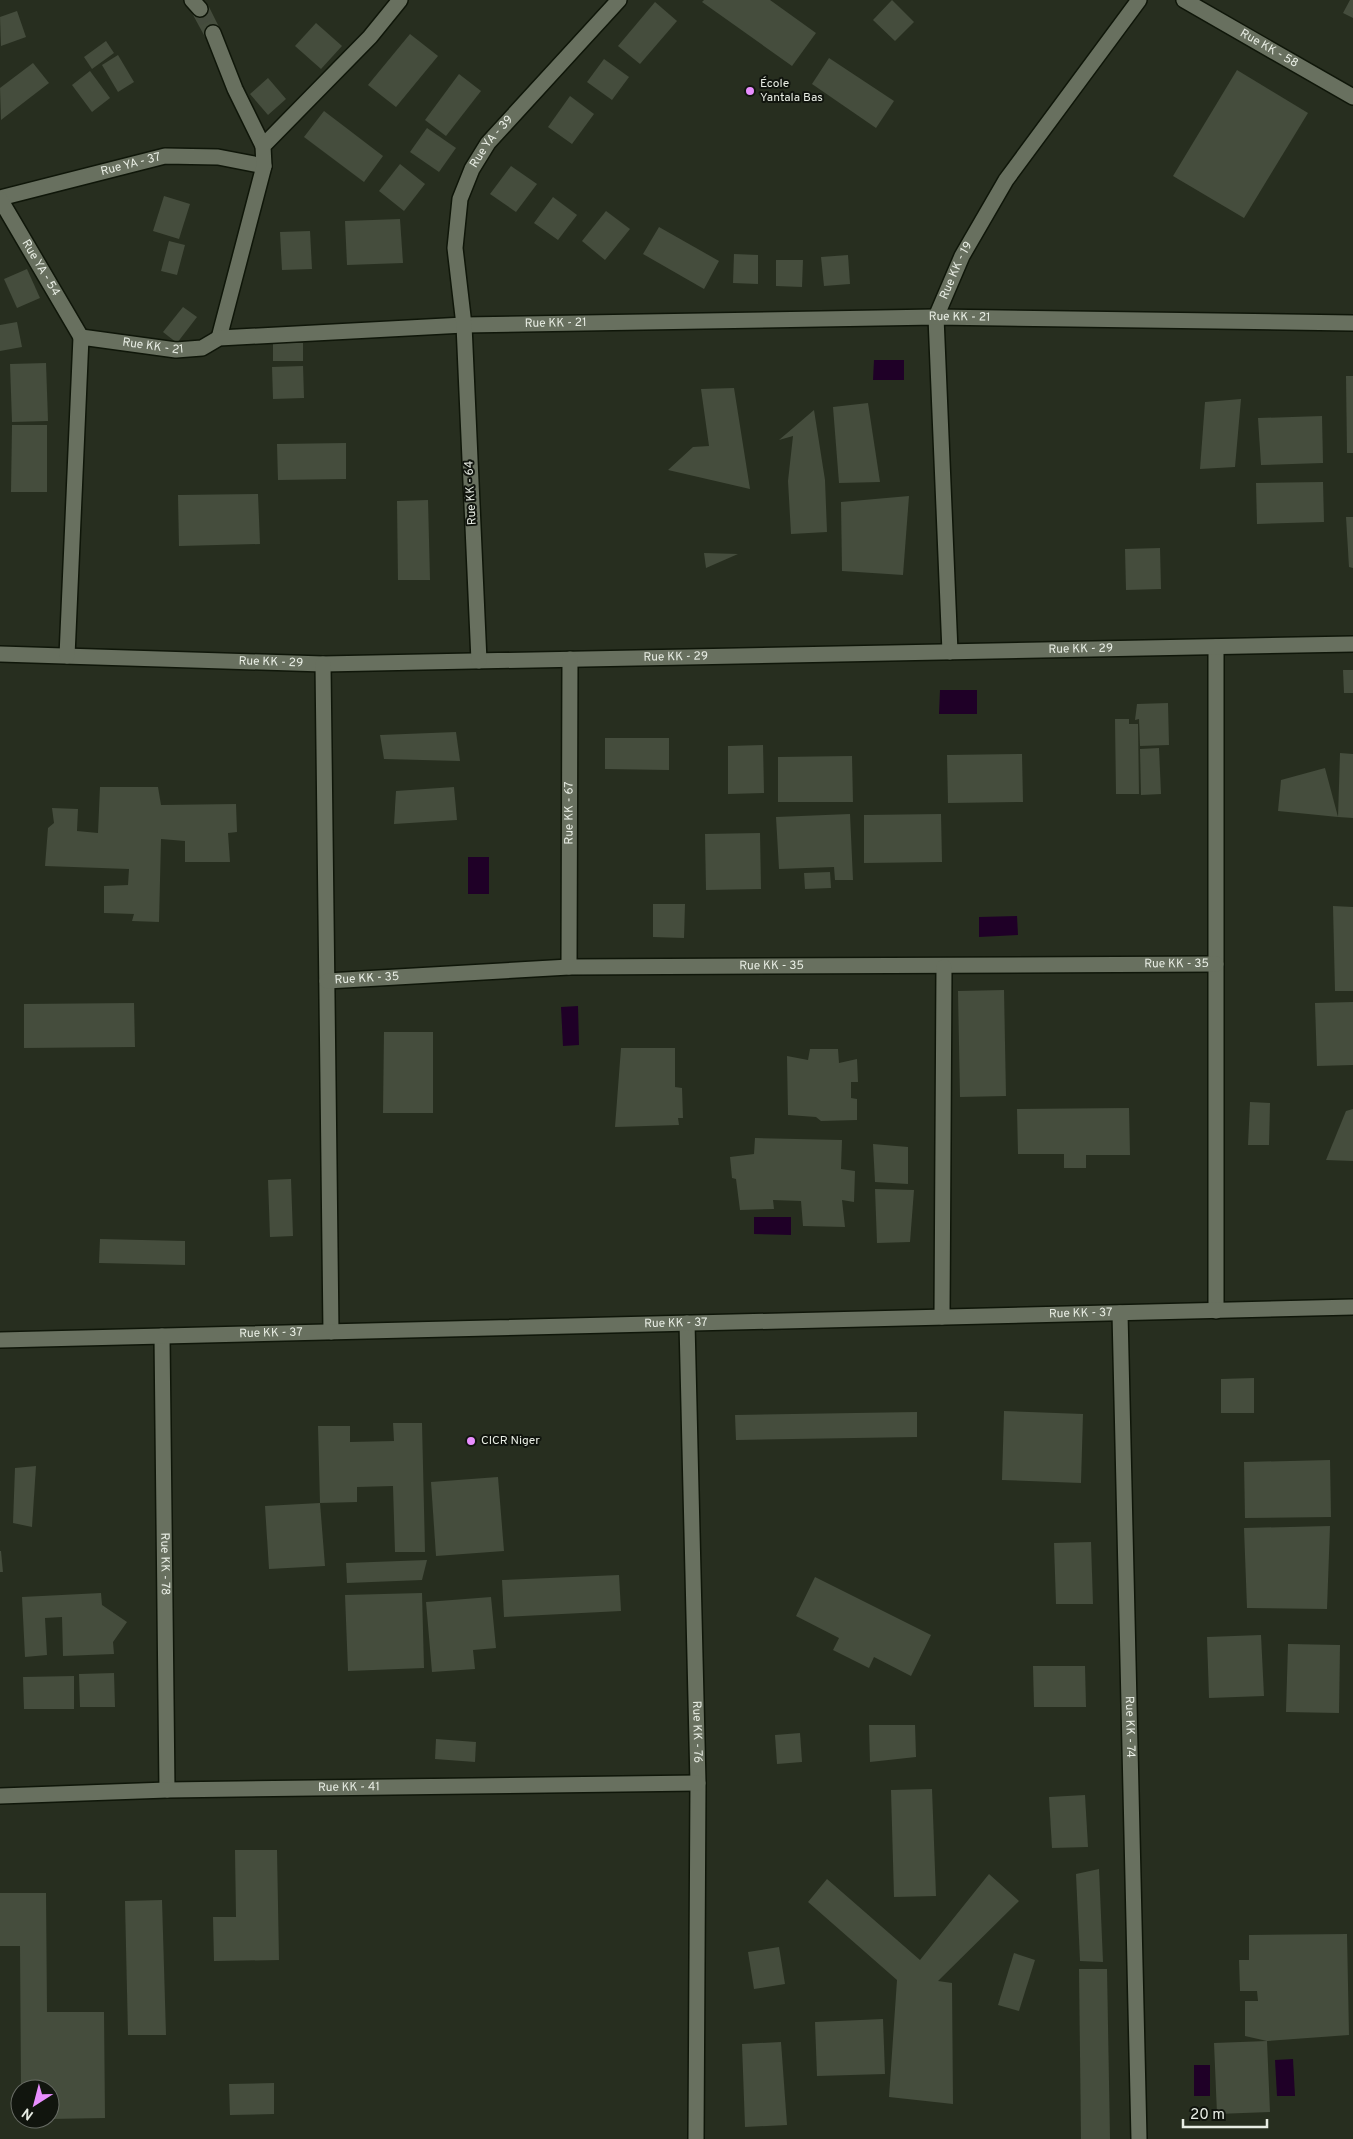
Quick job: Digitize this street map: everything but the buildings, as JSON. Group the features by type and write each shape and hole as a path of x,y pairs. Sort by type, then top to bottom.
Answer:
{"street":[{"path":"263,146 370,37 400,0"},
{"name":"Rue YA - 39","path":"464,325 454,248 460,199 472,169 488,143 619,0"},
{"name":"Rue KK - 19","path":"950,652 936,317 962,256 1006,180 1139,0"},
{"name":"Rue KK - 58","path":"1184,0 1353,96"},
{"path":"213,33 235,89 263,146 264,166 219,338"},
{"name":"Rue YA - 37","path":"0,198 165,156 218,157 264,166"},
{"name":"Rue YA - 54","path":"0,198 81,337"},
{"name":"Rue KK - 21","path":"81,337 176,350 202,348 219,338 464,325 936,317 1353,323"},
{"name":"Rue KK - 64","path":"464,325 478,661"},
{"path":"67,656 81,337"},
{"name":"Rue KK - 29","path":"0,654 323,664 1353,644"},
{"path":"1216,647 1216,1311"},
{"name":"Rue KK - 67","path":"569,967 570,659"},
{"path":"323,664 331,1332"},
{"name":"Rue KK - 35","path":"327,981 569,967 944,967 1216,964"},
{"path":"942,1317 944,967"},
{"name":"Rue KK - 37","path":"0,1340 1353,1308"},
{"name":"Rue KK - 74","path":"1120,1313 1139,2139"},
{"name":"Rue KK - 76","path":"687,1323 698,1783 696,2139"},
{"name":"Rue KK - 78","path":"162,1336 167,1790"},
{"name":"Rue KK - 41","path":"0,1796 167,1790 698,1783"}],"shaded area":[{"path":"874,360 904,360 904,380 873,380"},
{"path":"940,690 977,690 977,714 939,714"},
{"path":"468,857 489,857 489,894 468,894"},
{"path":"1017,916 1018,935 979,937 979,917"},
{"path":"578,1006 579,1045 563,1046 561,1007"},
{"path":"754,1217 791,1217 791,1235 754,1234"},
{"path":"1293,2059 1295,2096 1277,2096 1275,2060"},
{"path":"1194,2065 1210,2065 1210,2096 1194,2096"}],"tunnel":[{"path":"200,9 213,33"}],"place":[{"name":"École Yantala Bas","path":"750,91"},
{"name":"CICR Niger","path":"471,1441"}]}
